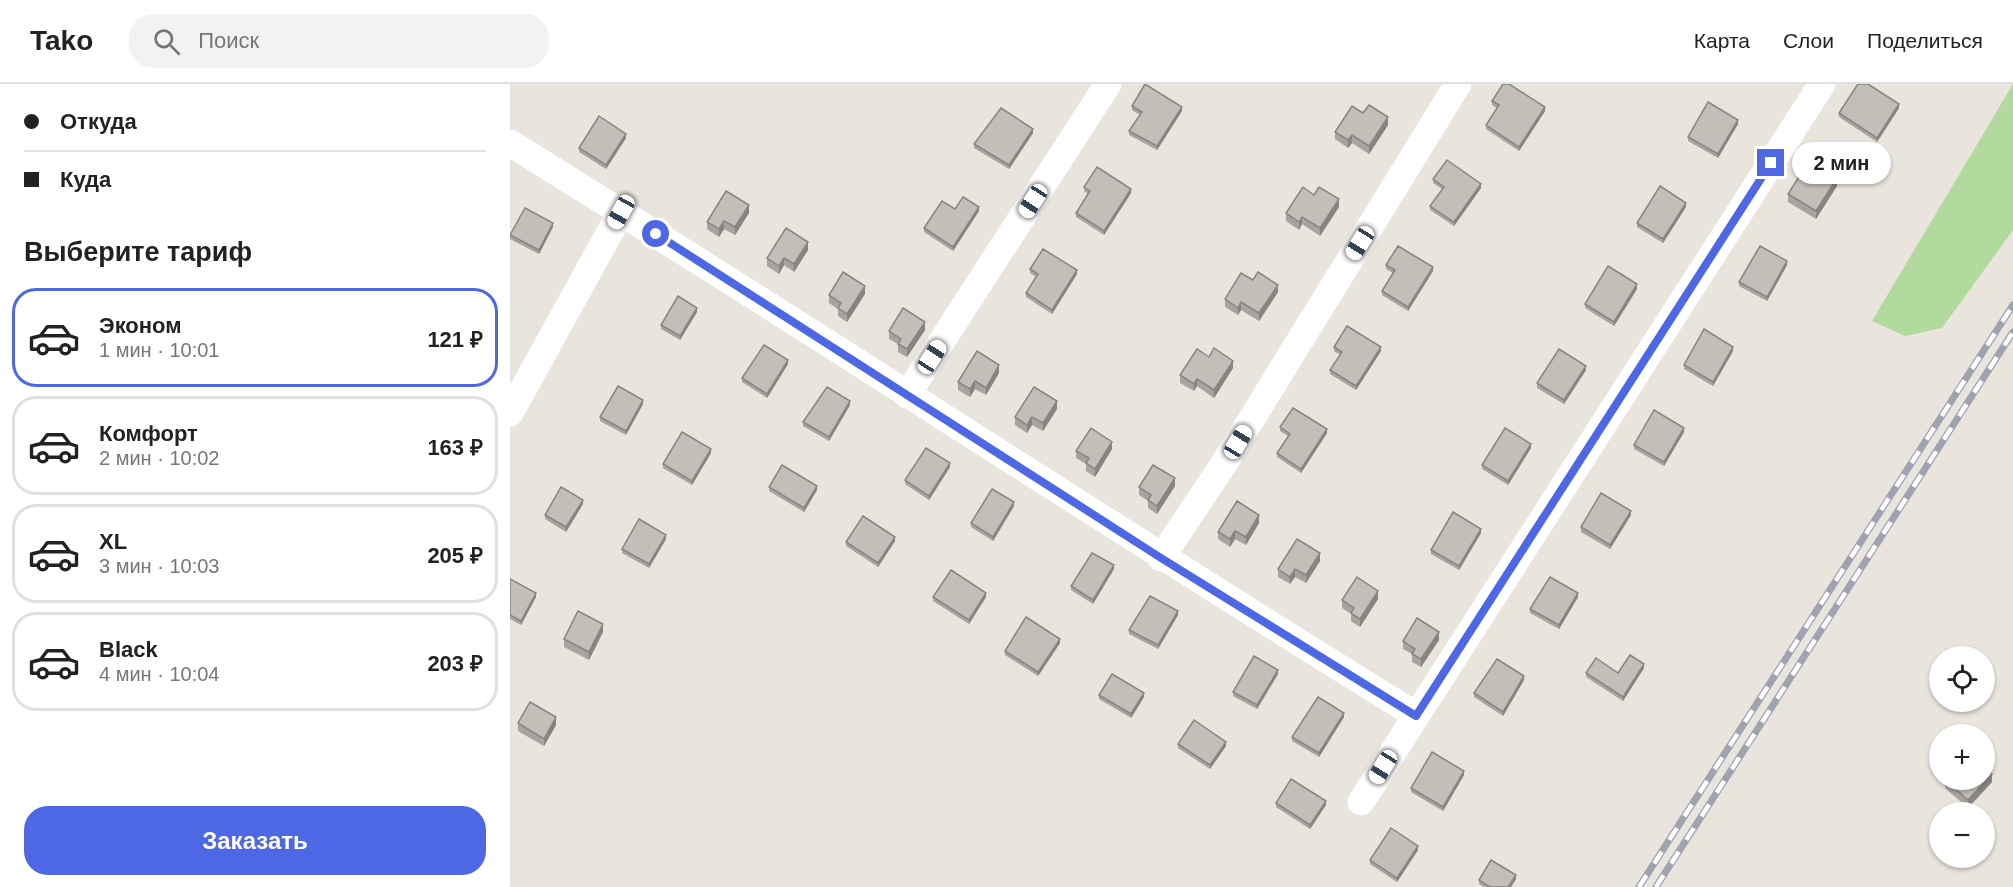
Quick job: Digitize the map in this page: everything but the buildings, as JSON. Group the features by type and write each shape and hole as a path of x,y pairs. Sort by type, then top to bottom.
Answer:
{"street":[{"path":"907,395 1108,84"},
{"path":"1161,558 1225,462 1458,84"},
{"path":"1361,802 1822,84"},
{"path":"510,143 1161,558 1416,716"},
{"path":"510,413 621,212"}],"green space":[{"path":"2013,84 2013,230 1942,328 1905,336 1872,321"}],"railway":[{"path":"1639,887 2013,305"},
{"path":"1656,887 2013,332"}],"route":[{"path":"656,234 1161,558 1416,716 1771,163"}]}
